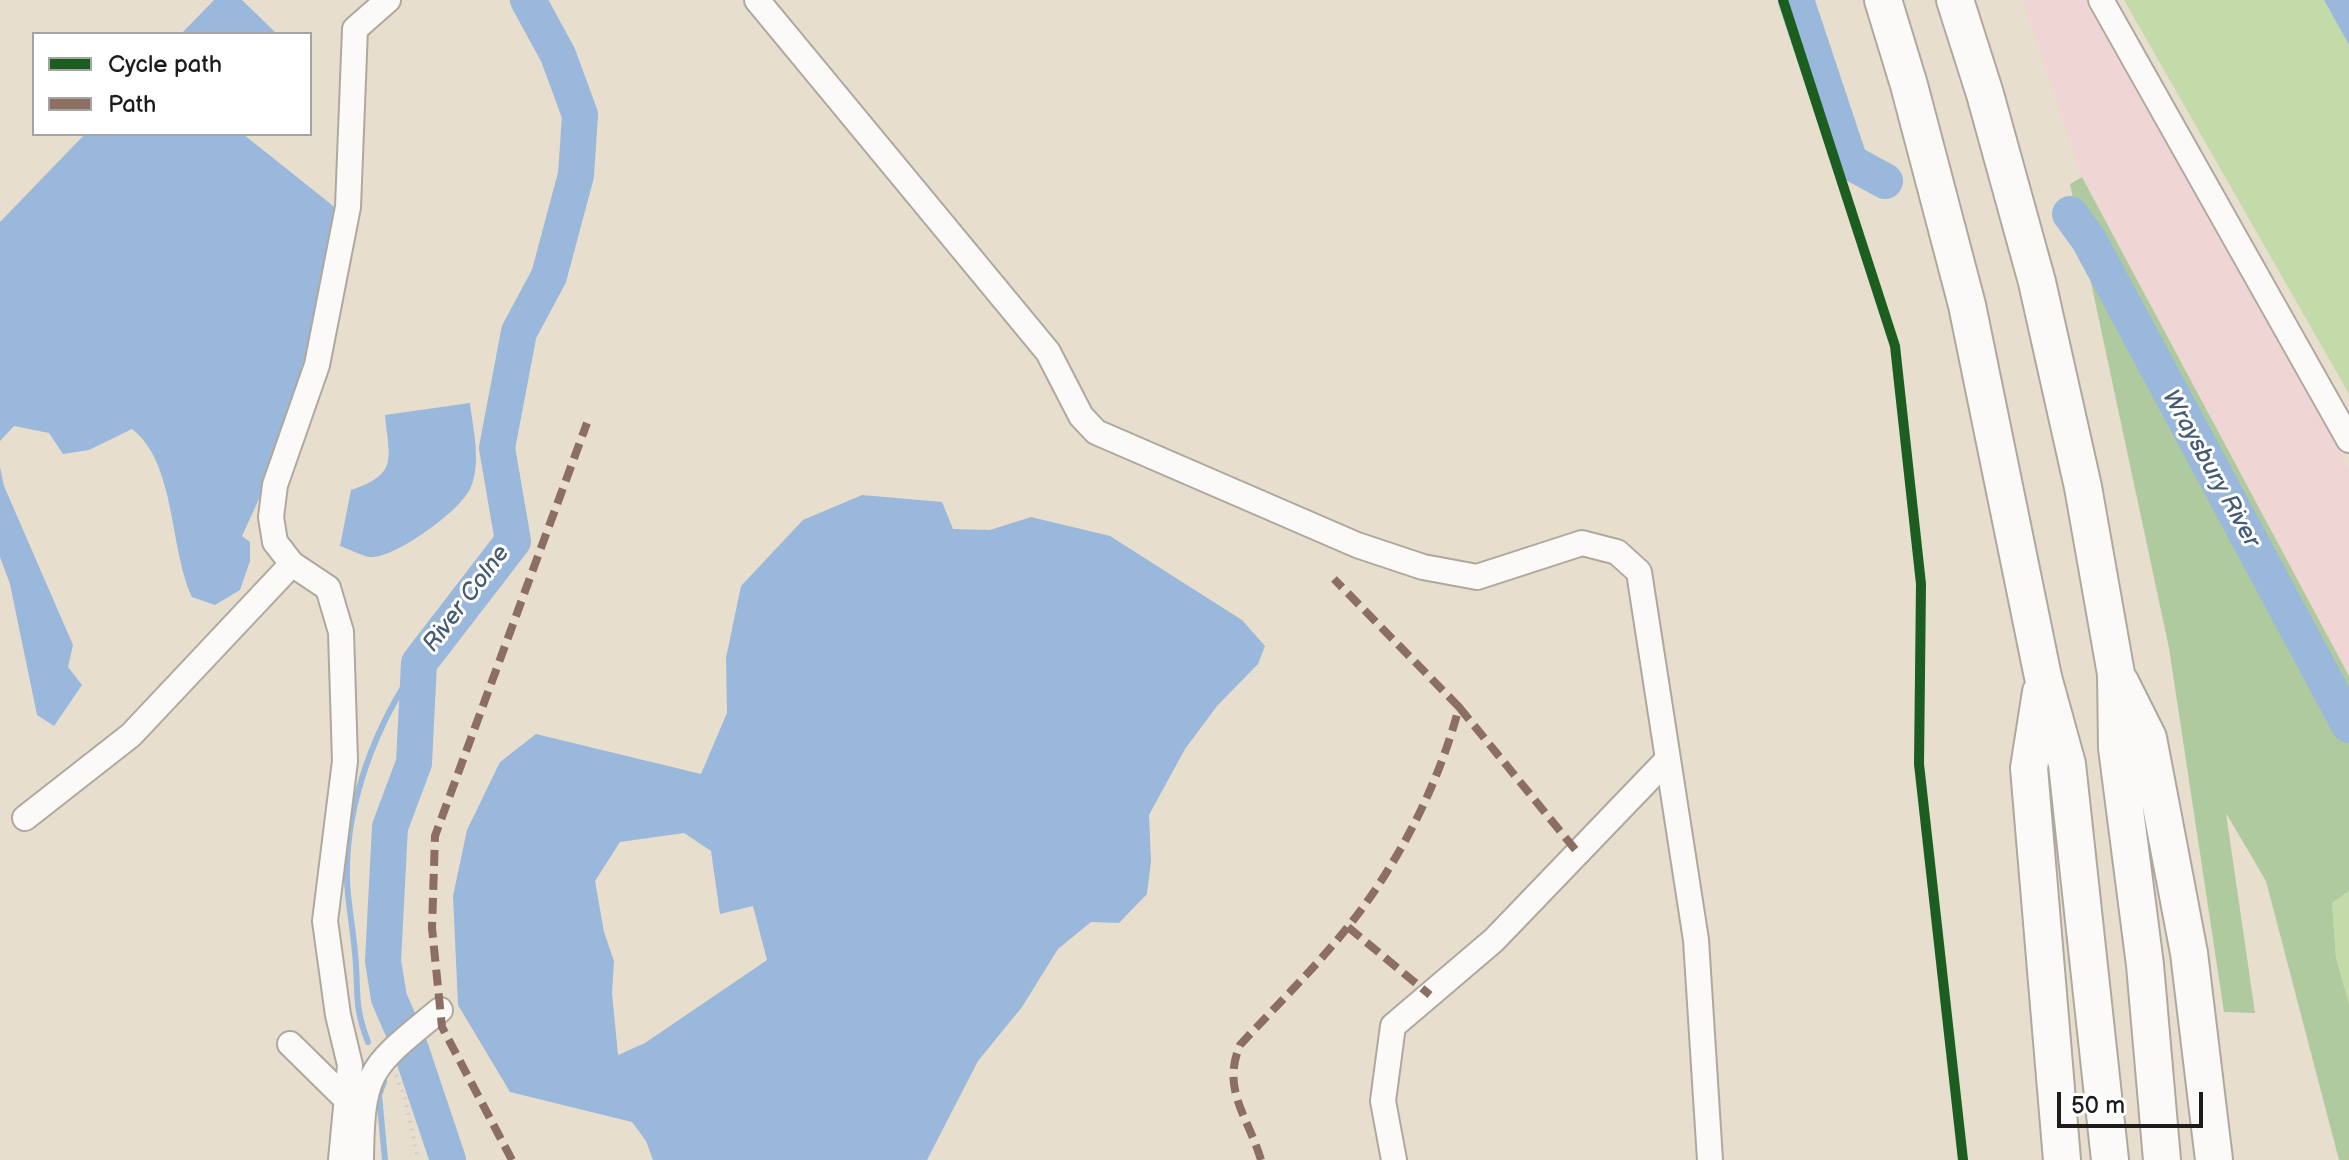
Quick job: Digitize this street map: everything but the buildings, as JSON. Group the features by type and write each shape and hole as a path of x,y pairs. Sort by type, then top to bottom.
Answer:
{"highway":[{"path":"1883,0 1909,85 1967,305 2043,677 2067,764 2110,1160"},
{"path":"1955,0 1985,94 2037,282 2083,487 2116,674 2117,748 2145,965 2162,1160"},
{"path":"2116,674 2148,738 2189,953 2214,1160"},
{"path":"2043,677 2029,768 2062,1160"}],"lane":[{"path":"341,1160 350,1065 338,1015 325,921 345,761 341,632 328,588 292,564 275,542 271,517 275,485 317,365 348,207 355,29 388,0"},
{"path":"757,0 1048,352 1081,416 1096,432 1346,540 1423,567 1477,577 1582,543 1617,552 1639,572 1696,940 1710,1160"},
{"path":"2101,0 2349,440"},
{"path":"25,818 131,735 292,564"},
{"path":"1394,1160 1383,1101 1393,1026 1494,940 1668,759"},
{"path":"361,1160 362,1102 383,1060 434,1015"},
{"path":"290,1044 346,1099"}],"path":[{"path":"383,1060 399,1078 418,1160"}],"shaded area":[{"path":"2023,0 2085,0 2349,468 2349,676 2082,177"}],"green space":[{"path":"2124,0 2324,0 2349,45 2349,394"},
{"path":"2082,177 2349,676 2349,891 2332,903 2336,958 2349,1004 2349,1160 2339,1160 2266,881 2226,813 2255,1013 2224,1012 2169,648 2070,184"},
{"path":"2349,891 2349,1004 2336,958 2332,903"}],"water":[{"path":"214,0 242,0 275,32 183,32"},
{"path":"2324,0 2349,0 2349,45"},
{"path":"83,136 246,136 337,209 326,286 286,440 242,536 250,542 250,561 240,590 215,605 192,597 157,463 132,429 89,450 63,454 49,433 14,426 0,441 0,222"},
{"path":"470,403 476,447 475,469 474,479 464,498 440,521 394,551 369,557 340,546 351,490 377,478 388,463 385,415"},
{"path":"0,467 4,486 73,645 68,667 82,685 54,726 37,715 10,584 0,557"},
{"path":"862,495 942,502 953,529 990,530 1031,517 1110,536 1242,620 1265,646 1258,664 1217,706 1185,749 1149,815 1151,861 1147,894 1119,923 1091,922 1058,949 1022,1007 978,1061 927,1160 653,1160 646,1141 632,1122 510,1092 458,1005 453,896 467,830 500,762 536,734 701,774 727,713 726,658 741,586 803,520","holes":["684,833 711,851 720,914 753,906 767,960 645,1043 618,1055 612,993 614,961 604,932 595,881 620,842"]}],"waterway":[{"name":"River Colne","path":"448,1160 410,1047 389,998 383,961 390,827 414,763 419,663 513,541 497,448 519,332 549,276 576,175 580,115 558,55 528,0"},
{"name":"Wraysbury River","path":"1796,0 1850,162 1885,181"},
{"name":"Wraysbury River","path":"2070,214 2089,240 2349,725"},
{"path":"368,1042 358,1007 348,889 351,822 377,738 419,663"},
{"path":"384,1082 379,1095 385,1160"}],"marked path":[{"path":"512,1160 442,1027 432,928 435,836 587,423"},
{"path":"1261,1160 1235,1090 1233,1076 1240,1045 1334,943 1383,878 1428,794 1459,707 1334,579"},
{"path":"1459,707 1578,853"},
{"path":"1348,927 1430,995"}],"cycle path":[{"path":"1783,0 1895,346 1921,584 1919,764 1963,1160"}]}
